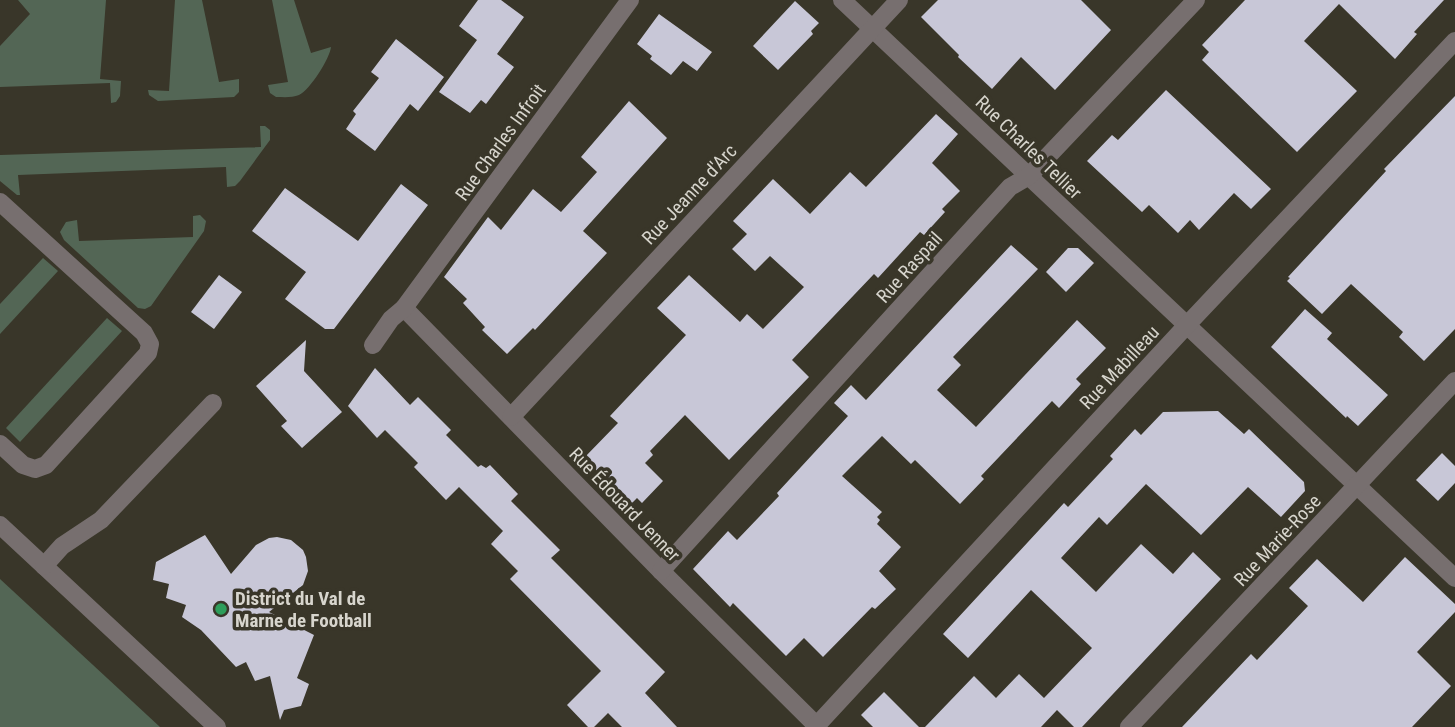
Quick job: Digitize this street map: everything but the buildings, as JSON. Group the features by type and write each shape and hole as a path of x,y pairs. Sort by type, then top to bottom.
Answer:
{"street":[{"name":"Rue Charles Infroit","path":"373,345 391,319 404,308 630,0"},
{"name":"Rue Charles Tellier","path":"842,0 1455,578"},
{"name":"Rue Jeanne d'Arc","path":"511,416 898,0"},
{"name":"Rue Raspail","path":"661,571 1010,187 1029,176 1196,0"},
{"name":"Rue Mabilleau","path":"818,726 1186,326 1455,41"},
{"path":"0,201 144,333 150,344 148,354 46,465 35,470 23,465 0,444"},
{"name":"Rue Édouard Jenner","path":"404,308 661,571 818,726"},
{"name":"Rue Marie-Rose","path":"1129,727 1455,381"},
{"path":"44,566 62,546 101,520 213,404"},
{"path":"0,525 217,727"}],"green space":[{"path":"18,0 106,0 100,79 121,81 120,96 116,102 111,103 110,83 0,87 0,46 30,14"},
{"path":"175,0 202,0 219,82 239,79 239,92 234,97 158,101 149,95 148,90 169,91"},
{"path":"272,0 294,0 311,53 331,47 314,81 296,96 276,97 270,93 268,85 288,82"},
{"path":"260,126 270,130 270,140 235,186 227,187 226,167 18,175 20,195 0,181 0,155 261,147"},
{"path":"200,215 206,221 204,231 151,306 145,309 138,308 64,240 60,232 66,222 77,220 79,241 193,237 193,216"},
{"path":"43,258 58,271 0,334 0,304"},
{"path":"107,318 122,331 20,442 6,428"},
{"path":"0,579 160,727 0,727"}],"place":[{"name":"District du Val de Marne de Football","path":"221,609"}]}
